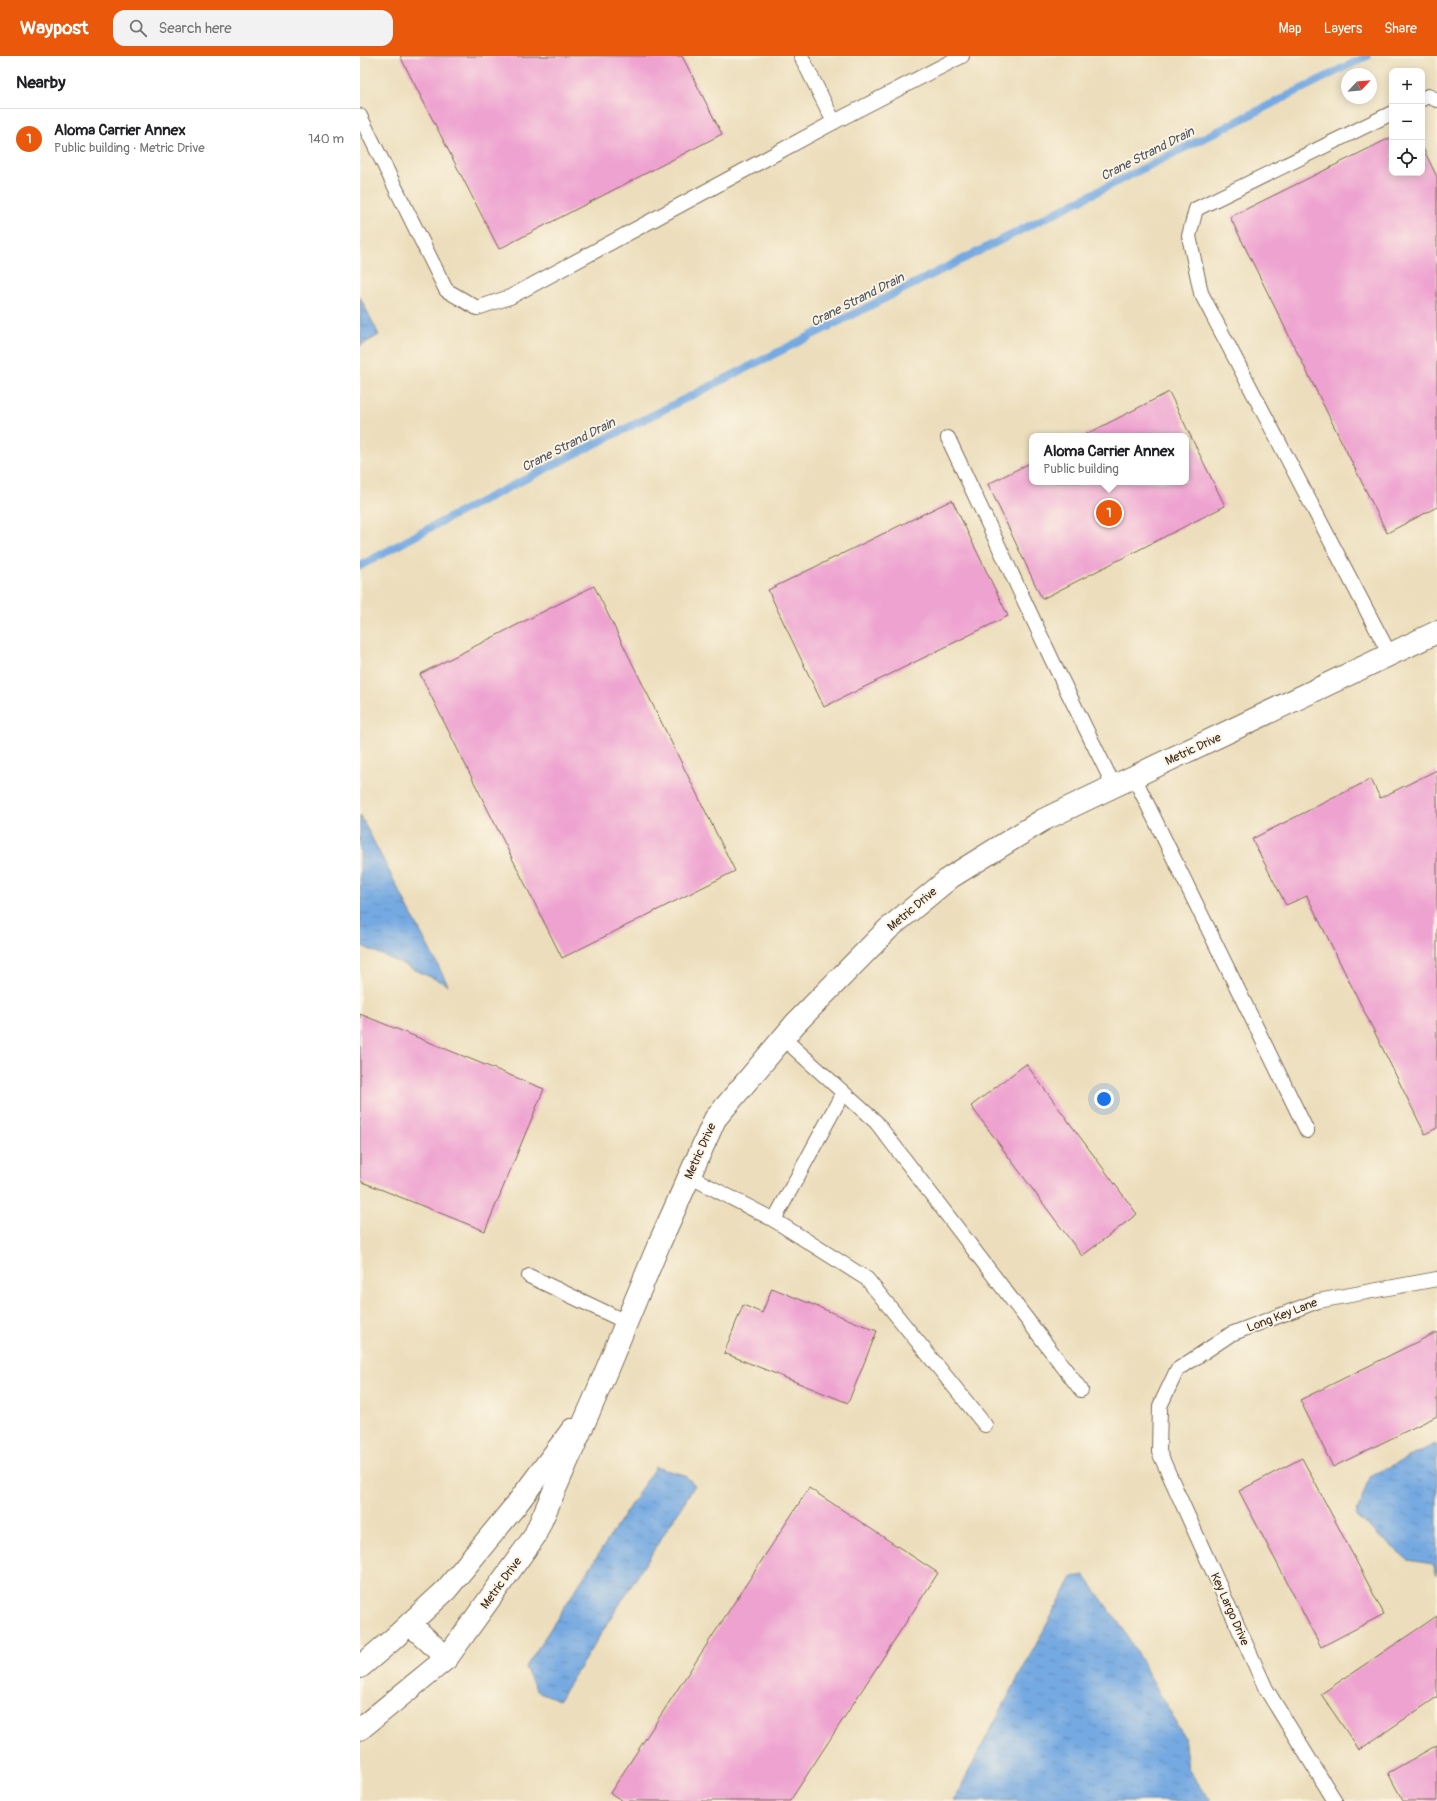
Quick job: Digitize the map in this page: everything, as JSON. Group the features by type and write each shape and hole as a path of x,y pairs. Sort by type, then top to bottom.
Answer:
{"street":[{"name":"Metric Drive","path":"360,1729 447,1658 534,1537 689,1176 715,1119 783,1038 888,929 951,877 1043,820 1437,632"},
{"name":"Metric Drive","path":"360,1667 410,1624 446,1590 516,1504 594,1400"},
{"path":"410,1624 447,1658"}],"lane":[{"path":"801,56 834,122"},
{"path":"360,116 446,290 477,308 510,296 834,122 962,56"},
{"path":"1425,98 1428,96 1437,100"},
{"path":"1389,114 1196,209 1189,236 1201,293 1390,655"},
{"path":"948,438 1053,662 1114,786"},
{"path":"1134,777 1307,1131"},
{"path":"783,1038 876,1122 1081,1390"},
{"path":"774,1220 843,1093"},
{"path":"689,1176 774,1220 867,1279 985,1425"},
{"path":"529,1276 626,1322"},
{"name":"Long Key Lane","path":"1160,1406 1177,1370 1231,1334 1318,1301 1437,1279"},
{"name":"Key Largo Drive","path":"1160,1406 1159,1452 1266,1689 1335,1801"}],"water":[{"path":"360,297 379,335 360,346"},
{"path":"360,815 448,985 360,945"},
{"path":"1435,1444 1437,1445 1437,1575 1433,1564 1408,1560 1356,1516 1369,1477"},
{"path":"655,1467 684,1475 695,1485 559,1700 537,1691 525,1668"},
{"path":"1084,1575 1124,1630 1184,1737 1188,1769 1211,1801 954,1801 1072,1577"}],"building":[{"path":"400,56 682,56 722,134 499,249"},
{"path":"1389,138 1389,176 1425,176 1425,152 1437,177 1437,507 1387,533 1230,217"},
{"path":"1169,392 1225,506 1042,599 988,484 1029,464 1029,485 1189,485 1189,433 1089,433"},
{"path":"952,500 1008,616 824,707 768,590"},
{"path":"594,586 735,871 562,958 420,674"},
{"path":"1437,770 1437,1128 1425,1134 1307,896 1286,905 1252,839 1371,779 1380,798"},
{"path":"360,1014 544,1089 485,1231 360,1181"},
{"path":"1026,1064 1137,1214 1082,1256 971,1106"},
{"path":"772,1288 877,1331 848,1403 724,1353 743,1305 762,1313"},
{"path":"1437,1332 1437,1416 1333,1467 1300,1400"},
{"path":"1302,1458 1384,1614 1321,1647 1239,1491"},
{"path":"809,1488 938,1573 790,1801 623,1801 610,1793"},
{"path":"1437,1616 1437,1697 1359,1750 1321,1694"},
{"path":"1437,1745 1437,1801 1403,1801 1388,1773"}],"waterway":[{"name":"Crane Strand Drain","path":"360,566 450,517 1367,56"}],"place":[{"name":"Aloma Carrier Annex","path":"1109,513"}]}
